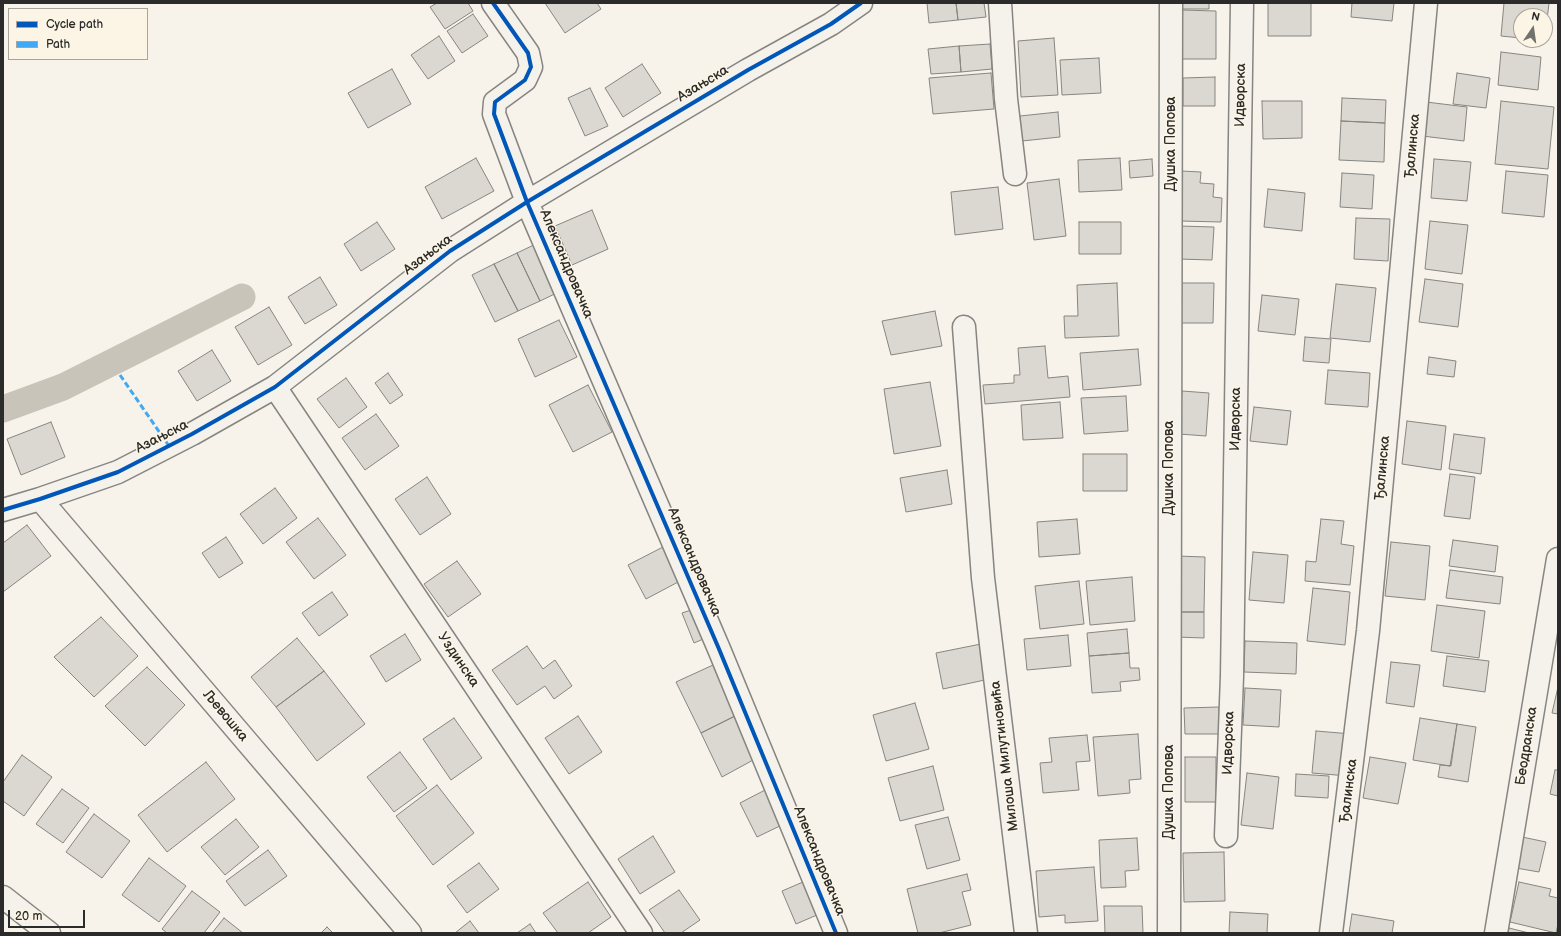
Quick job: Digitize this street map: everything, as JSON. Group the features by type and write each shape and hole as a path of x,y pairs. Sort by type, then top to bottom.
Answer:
{"street":[{"name":"Александровачка","path":"493,3 528,53 531,67 525,80 495,102 494,114 527,202 719,649 836,933"},
{"name":"Азањска","path":"3,510 118,472 192,434 275,387 450,251 527,202 748,70 831,24 861,3"},
{"path":"1000,3 1006,99 1015,174"},
{"name":"Душка Попова","path":"1169,933 1171,3"},
{"name":"Идворска","path":"1226,836 1232,668 1242,3"},
{"name":"Ђалинска","path":"1331,933 1368,631 1426,3"},
{"name":"Милоша Милутиновића","path":"964,327 983,578 1026,933"},
{"name":"Уздинска","path":"275,387 641,933"},
{"name":"Љевошка","path":"40,499 410,933"},
{"name":"Беодранска","path":"1496,933 1558,559"},
{"path":"3,897 49,933"}],"building":[{"path":"437,3 468,3 473,11 445,29 430,7"},
{"path":"545,3 597,3 601,9 565,33"},
{"path":"927,3 956,3 958,20 929,23"},
{"path":"956,3 984,3 986,17 958,20"},
{"path":"1182,3 1209,3 1209,9 1182,9"},
{"path":"1268,3 1311,3 1311,36 1268,36"},
{"path":"1352,3 1394,3 1392,21 1351,17"},
{"path":"1504,3 1549,3 1548,8 1513,8 1513,37 1501,36"},
{"path":"1182,10 1216,11 1216,59 1182,59"},
{"path":"473,14 488,36 462,53 447,31"},
{"path":"439,36 455,61 428,79 411,55"},
{"path":"1054,38 1058,95 1021,97 1018,41"},
{"path":"990,44 992,69 961,72 959,46"},
{"path":"959,46 961,72 931,74 928,49"},
{"path":"1501,52 1541,57 1538,90 1498,85"},
{"path":"1099,58 1101,93 1062,95 1060,60"},
{"path":"642,64 661,93 623,117 605,88"},
{"path":"392,69 411,104 368,128 348,93"},
{"path":"991,73 994,109 933,114 929,78"},
{"path":"1457,73 1490,78 1486,108 1453,104"},
{"path":"1215,77 1215,106 1183,106 1183,78"},
{"path":"590,88 608,126 585,136 568,98"},
{"path":"1342,98 1386,100 1385,123 1341,121"},
{"path":"1262,101 1302,101 1302,138 1263,139"},
{"path":"1501,101 1554,107 1548,169 1495,164"},
{"path":"1426,102 1467,107 1464,141 1422,136"},
{"path":"1058,112 1060,137 1022,141 1020,116"},
{"path":"1341,121 1385,123 1384,162 1339,160"},
{"path":"476,158 494,191 442,219 425,187"},
{"path":"1120,158 1122,190 1079,192 1078,160"},
{"path":"1152,159 1153,176 1130,178 1129,161"},
{"path":"1434,159 1471,162 1467,201 1431,198"},
{"path":"1181,171 1201,172 1200,183 1214,184 1213,197 1222,198 1221,222 1180,221"},
{"path":"1506,171 1548,175 1544,217 1502,213"},
{"path":"1342,173 1374,175 1372,209 1340,207"},
{"path":"1059,179 1066,236 1034,240 1027,183"},
{"path":"998,187 1003,229 955,235 951,192"},
{"path":"1268,189 1305,193 1302,231 1264,227"},
{"path":"592,210 608,249 572,265 555,226"},
{"path":"1356,218 1390,219 1388,261 1354,259"},
{"path":"1430,221 1468,225 1462,274 1425,269"},
{"path":"377,222 395,249 361,271 344,244"},
{"path":"1079,222 1121,222 1121,254 1079,254"},
{"path":"1179,226 1214,227 1212,260 1178,259"},
{"path":"540,242 563,290 540,301 517,253"},
{"path":"517,253 540,301 518,311 494,264"},
{"path":"494,264 518,311 495,322 472,275"},
{"path":"320,277 337,305 305,324 288,297"},
{"path":"1425,279 1463,284 1458,327 1419,322"},
{"path":"1117,283 1119,336 1065,338 1064,316 1078,316 1077,285"},
{"path":"1180,283 1214,283 1213,323 1180,323"},
{"path":"1336,284 1376,288 1370,342 1330,338"},
{"path":"1262,295 1299,299 1295,335 1258,331"},
{"path":"269,307 292,345 258,365 235,327"},
{"path":"935,311 942,346 891,355 882,321"},
{"path":"559,320 577,357 535,377 518,339"},
{"path":"1305,337 1331,339 1329,363 1303,361"},
{"path":"1045,346 1048,378 1068,376 1070,397 985,404 983,385 1014,383 1014,375 1020,375 1018,348"},
{"path":"1138,349 1141,385 1083,390 1080,353"},
{"path":"212,350 231,381 197,401 178,371"},
{"path":"1429,357 1456,361 1454,377 1427,374"},
{"path":"1328,370 1370,373 1368,407 1325,404"},
{"path":"388,373 403,395 390,404 375,383"},
{"path":"346,378 367,407 339,428 317,399"},
{"path":"930,382 941,446 894,454 884,389"},
{"path":"588,385 612,432 573,452 549,405"},
{"path":"1182,391 1209,393 1206,436 1179,434"},
{"path":"1126,396 1128,431 1084,434 1081,398"},
{"path":"1060,402 1063,438 1023,440 1021,405"},
{"path":"1254,407 1291,411 1287,445 1250,441"},
{"path":"376,414 399,446 365,470 342,438"},
{"path":"1407,421 1446,426 1441,470 1402,464"},
{"path":"51,422 65,457 21,475 7,439"},
{"path":"1454,434 1485,438 1481,474 1449,469"},
{"path":"1083,454 1127,454 1127,491 1083,491"},
{"path":"947,470 952,504 906,512 900,478"},
{"path":"1450,474 1475,477 1470,519 1444,516"},
{"path":"427,477 451,514 420,535 395,499"},
{"path":"275,488 297,518 263,544 240,514"},
{"path":"318,518 346,555 314,579 286,542"},
{"path":"1077,519 1080,554 1039,557 1037,522"},
{"path":"1321,519 1344,521 1341,544 1354,546 1350,585 1305,581 1306,561 1316,562"},
{"path":"27,525 51,556 3,592 3,543"},
{"path":"226,537 243,563 219,578 202,553"},
{"path":"1453,540 1498,546 1495,572 1449,566"},
{"path":"1391,542 1430,546 1425,600 1385,596"},
{"path":"663,547 680,581 646,599 628,565"},
{"path":"1253,552 1288,555 1284,603 1249,600"},
{"path":"1177,556 1205,557 1204,612 1176,612"},
{"path":"457,561 481,594 448,617 424,584"},
{"path":"1450,570 1503,577 1500,604 1446,598"},
{"path":"1132,577 1135,621 1090,625 1086,581"},
{"path":"1079,581 1084,624 1040,629 1035,586"},
{"path":"1313,588 1350,592 1345,645 1307,641"},
{"path":"332,592 348,615 319,636 302,613"},
{"path":"1437,605 1485,611 1479,658 1431,651"},
{"path":"697,608 708,637 694,643 682,613"},
{"path":"1176,612 1204,612 1204,638 1176,637"},
{"path":"101,617 138,656 94,697 54,657"},
{"path":"1127,629 1129,653 1089,656 1087,633"},
{"path":"405,634 421,660 386,682 370,656"},
{"path":"1068,635 1071,666 1027,670 1024,639"},
{"path":"297,638 324,671 276,707 251,677"},
{"path":"1245,641 1297,643 1296,674 1244,672"},
{"path":"986,643 994,678 943,689 936,653"},
{"path":"527,646 543,669 555,660 572,686 554,699 545,686 517,705 492,670"},
{"path":"1129,653 1130,668 1139,668 1140,680 1120,682 1121,691 1092,693 1089,656"},
{"path":"1447,656 1489,661 1485,692 1443,686"},
{"path":"1391,662 1420,665 1414,707 1386,703"},
{"path":"713,665 735,716 701,733 676,682"},
{"path":"147,667 185,705 145,746 105,706"},
{"path":"324,671 365,724 317,761 276,707"},
{"path":"1558,687 1558,714 1552,713"},
{"path":"1245,688 1281,690 1279,727 1243,725"},
{"path":"915,703 929,749 886,761 873,715"},
{"path":"1219,707 1220,734 1185,734 1184,708"},
{"path":"578,716 602,752 569,774 545,738"},
{"path":"735,716 755,759 722,777 701,733"},
{"path":"454,718 482,758 451,780 423,739"},
{"path":"1420,718 1457,724 1450,766 1413,760"},
{"path":"1457,724 1476,727 1468,782 1438,777 1440,765 1451,766"},
{"path":"1316,731 1352,734 1348,776 1312,773"},
{"path":"1138,734 1141,779 1129,780 1130,793 1098,796 1093,737"},
{"path":"1087,735 1090,761 1076,762 1079,790 1043,793 1040,763 1052,762 1049,738"},
{"path":"400,752 427,788 394,812 367,777"},
{"path":"22,755 52,777 24,816 3,801 3,782"},
{"path":"1185,757 1216,757 1216,802 1185,802"},
{"path":"1370,757 1406,763 1398,804 1363,798"},
{"path":"206,762 235,799 167,852 138,815"},
{"path":"933,766 944,810 900,821 888,778"},
{"path":"1555,770 1558,770 1558,796 1550,794"},
{"path":"1247,773 1279,777 1273,829 1241,825"},
{"path":"1296,774 1329,776 1328,798 1295,796"},
{"path":"437,785 474,833 433,865 396,816"},
{"path":"62,789 89,808 63,843 36,824"},
{"path":"767,789 784,824 757,837 740,803"},
{"path":"94,814 130,841 102,878 66,852"},
{"path":"948,817 960,860 927,869 915,825"},
{"path":"236,819 259,847 225,875 201,847"},
{"path":"653,836 675,872 640,894 618,859"},
{"path":"1522,837 1546,842 1539,872 1516,868"},
{"path":"1137,838 1139,870 1125,871 1126,887 1101,888 1099,840"},
{"path":"268,850 287,876 245,906 226,881"},
{"path":"1224,852 1225,901 1184,902 1183,853"},
{"path":"149,858 186,886 159,922 122,895"},
{"path":"479,863 499,889 467,913 447,886"},
{"path":"1094,867 1098,921 1065,923 1065,915 1039,917 1036,871"},
{"path":"967,874 971,890 962,892 971,925 939,933 918,933 907,889"},
{"path":"810,879 824,912 796,924 782,891"},
{"path":"588,882 611,917 588,933 558,933 543,913"},
{"path":"1519,882 1551,889 1549,896 1558,898 1558,924 1556,933 1510,922"},
{"path":"679,890 700,920 681,933 665,933 649,910"},
{"path":"192,891 220,912 204,933 167,933 162,929"},
{"path":"1104,906 1142,906 1143,933 1105,933"},
{"path":"1230,912 1268,914 1267,933 1229,933"},
{"path":"1352,914 1394,921 1392,933 1349,933"},
{"path":"224,918 243,933 212,933"},
{"path":"470,921 479,933 455,933"},
{"path":"530,924 536,933 517,933"},
{"path":"327,927 333,933 321,933"},
{"path":"1509,928 1529,933 1508,933"}],"waterway":[{"path":"3,409 63,387 242,297"}],"marked path":[{"path":"120,375 169,446"}],"cycle path":[{"path":"493,3 528,53 531,67 525,80 495,102 494,114 527,202 719,649 836,933"},
{"path":"3,510 118,472 192,434 275,387 450,251 527,202 748,70 831,24 861,3"}]}
